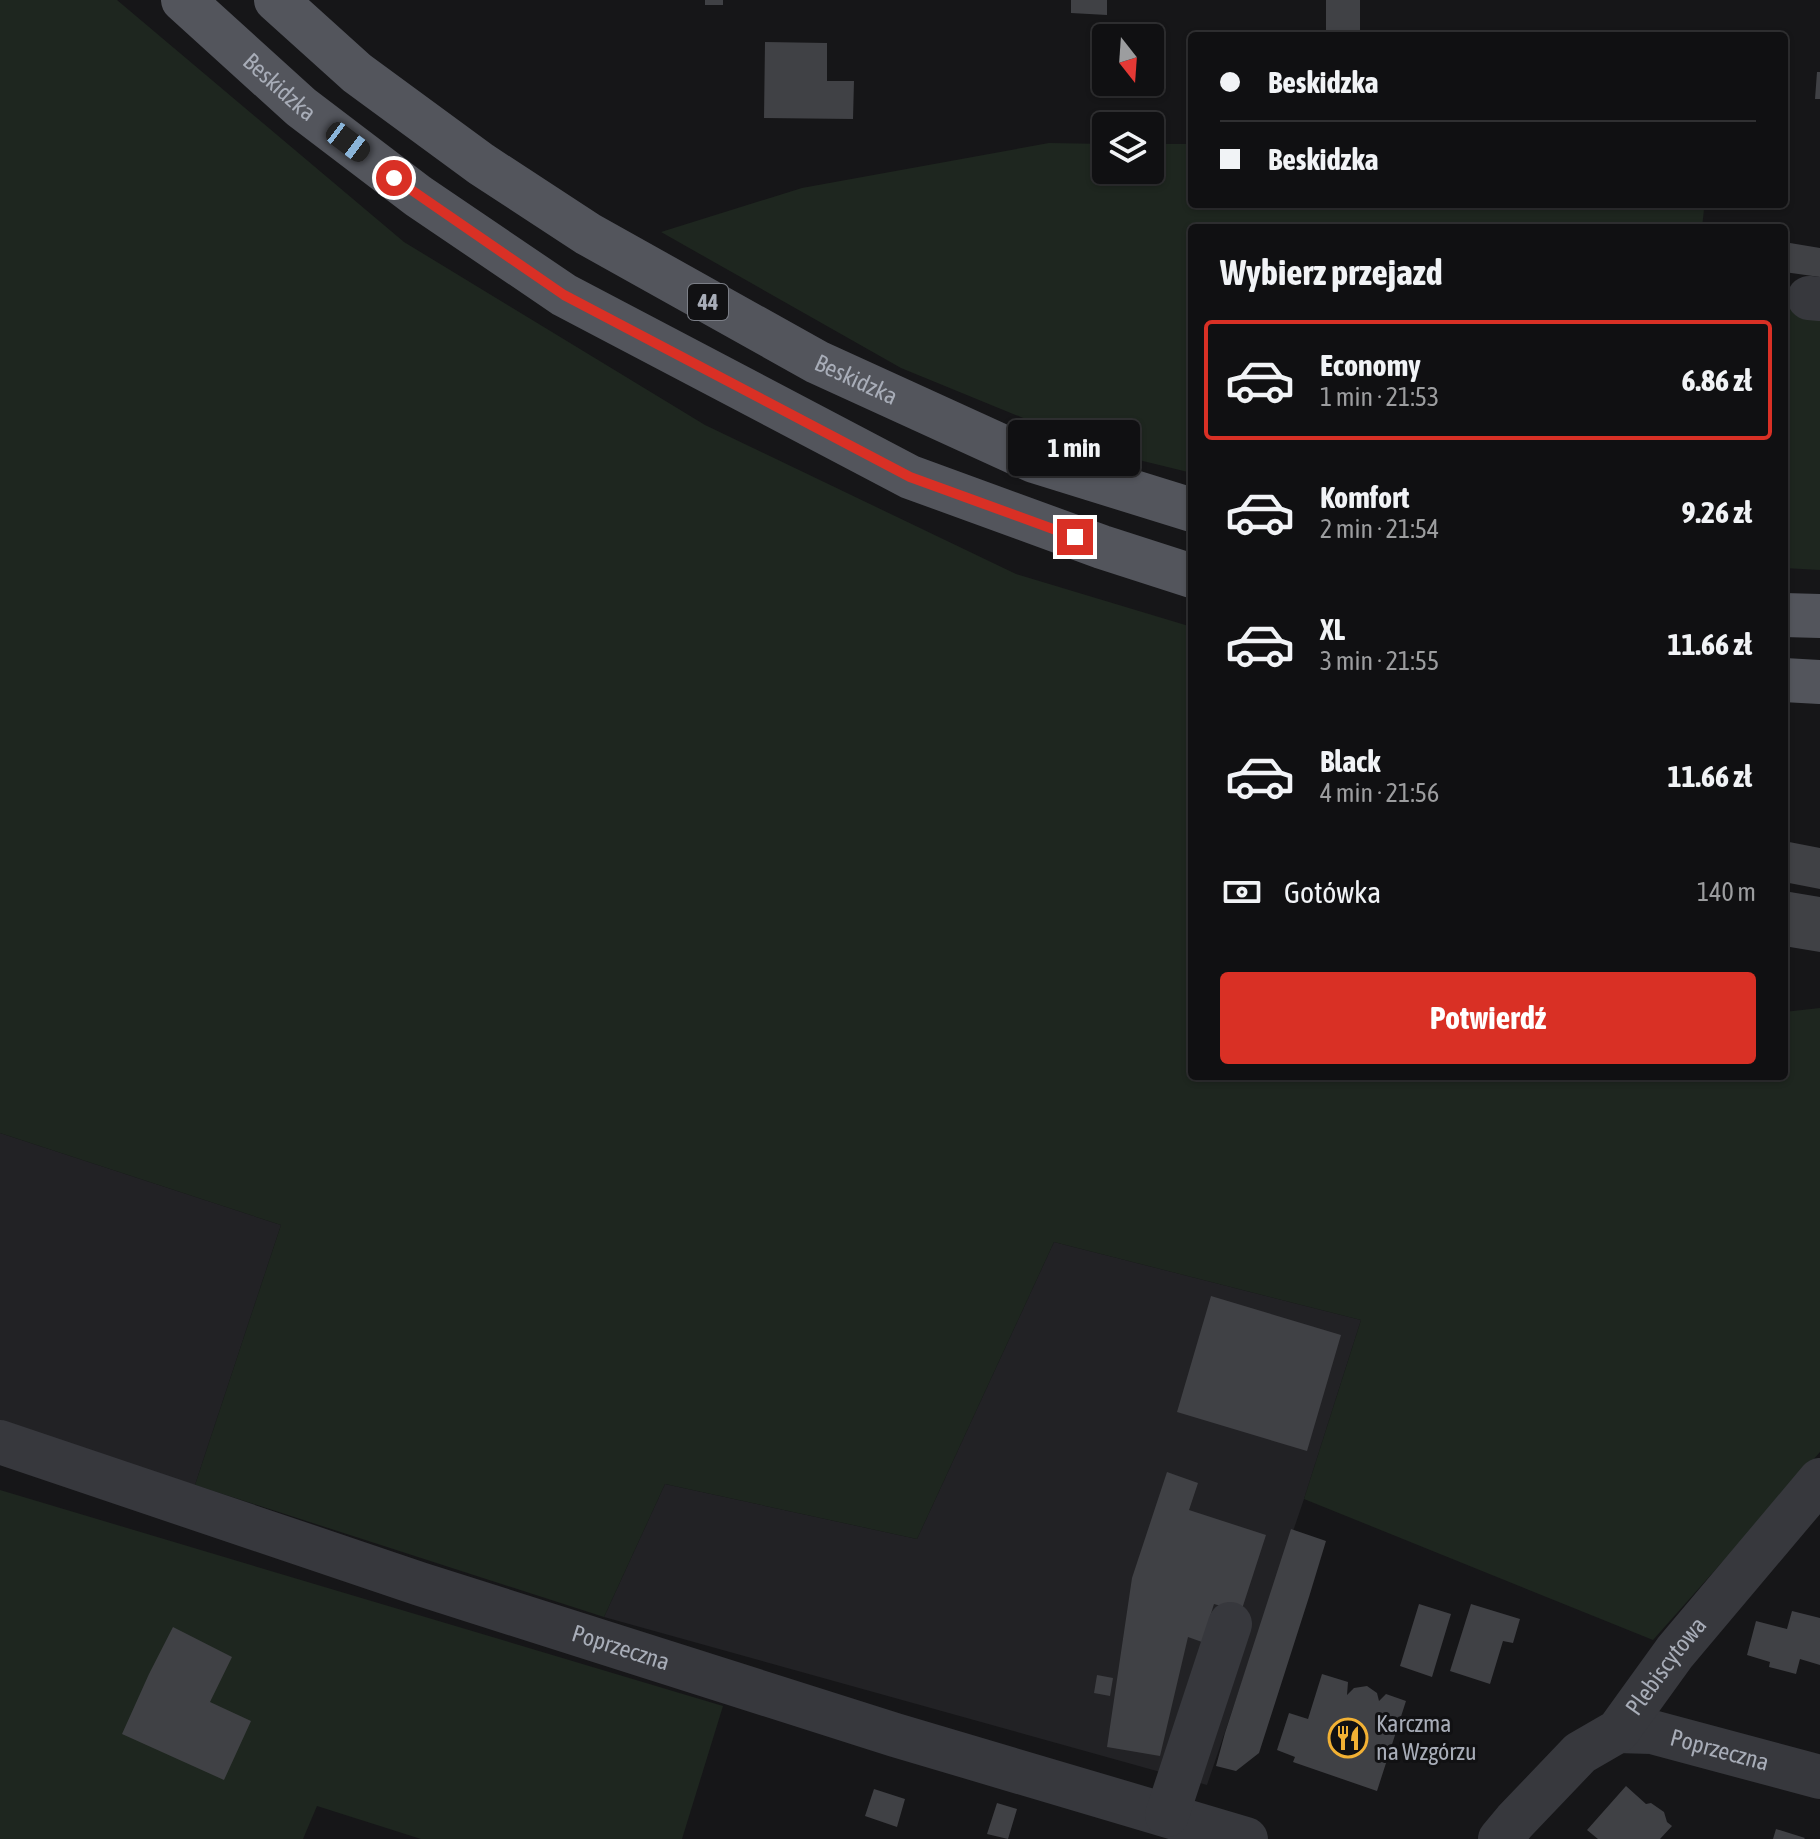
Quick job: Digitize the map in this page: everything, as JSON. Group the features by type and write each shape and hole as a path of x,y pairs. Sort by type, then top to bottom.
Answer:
{"main road":[{"name":"Beskidzka","path":"183,0 301,107 418,196 564,295 910,477 1188,575"},
{"name":"Beskidzka","path":"276,0 357,73 481,164 588,234 804,355 1034,461 1188,509"},
{"path":"1788,615 1820,616"},
{"path":"1788,680 1820,682"}],"street":[{"name":"Poprzeczna","path":"0,1442 420,1584 895,1735 1246,1839"},
{"name":"Plebiscytowa","path":"1500,1839 1580,1753 1618,1731 1675,1652 1820,1480"},
{"path":"1167,1815 1230,1624"},
{"name":"Poprzeczna","path":"1618,1731 1652,1732 1820,1777"}],"shaded area":[{"path":"0,0 117,0 404,242 705,425 1016,574 1188,626 1188,1080 1788,1080 1788,1012 1820,1008 1820,1452 1653,1640 1304,1499 1361,1320 1054,1242 917,1539 665,1484 604,1617 195,1485 281,1225 0,1133"},
{"path":"1049,143 1092,144 1092,184 1164,184 1164,144 1188,144 1188,208 1704,209 1702,224 1188,224 1188,472 1106,452 901,368 661,232 802,188"},
{"path":"1788,306 1820,308 1820,570 1788,568"},
{"path":"0,1133 281,1225 195,1485 0,1432"},
{"path":"1054,1242 1361,1320 1207,1785 604,1617 665,1484 917,1539"},
{"path":"0,1490 723,1706 682,1839 421,1839 317,1806 303,1839 0,1839"}],"building":[{"path":"705,0 723,0 723,5 705,5"},
{"path":"1071,0 1107,0 1107,15 1071,13"},
{"path":"1326,0 1360,0 1360,32 1326,32"},
{"path":"765,42 827,43 827,81 854,81 853,119 764,118"},
{"path":"1817,72 1820,72 1820,99 1815,99"},
{"path":"1788,243 1820,248 1820,277 1788,273"},
{"path":"1788,842 1820,848 1820,889 1788,883"},
{"path":"1788,892 1820,897 1820,952 1788,947"},
{"path":"1211,1296 1341,1335 1307,1451 1177,1412"},
{"path":"1167,1472 1198,1483 1189,1510 1266,1535 1241,1612 1214,1604 1202,1642 1188,1637 1160,1756 1107,1747 1132,1578"},
{"path":"1291,1529 1326,1541 1309,1597 1259,1753 1236,1771 1216,1766 1225,1733"},
{"path":"1419,1604 1451,1614 1432,1677 1400,1666"},
{"path":"1471,1604 1520,1619 1513,1643 1503,1641 1490,1684 1450,1671"},
{"path":"1792,1611 1820,1618 1820,1665 1800,1659 1796,1674 1769,1667 1770,1662 1747,1655 1756,1621 1787,1629"},
{"path":"173,1627 232,1657 210,1702 251,1721 224,1780 122,1734"},
{"name":"Karczma na Wzgórzu","path":"1322,1674 1348,1682 1347,1695 1354,1688 1367,1686 1377,1693 1379,1701 1386,1694 1406,1701 1377,1791 1293,1762 1295,1757 1277,1750 1289,1713 1308,1719"},
{"path":"1097,1675 1113,1678 1110,1696 1094,1693"},
{"path":"1626,1786 1646,1804 1651,1803 1664,1812 1672,1826 1660,1839 1598,1839 1587,1830"},
{"path":"874,1789 905,1799 897,1827 865,1816"},
{"path":"997,1803 1017,1809 1008,1839 987,1834"},
{"path":"1776,1829 1805,1838 1773,1839"}],"place":[{"name":"Karczma na Wzgórzu","path":"1348,1738"}],"route":[{"path":"394,178 564,295 910,477 1075,537"}]}
